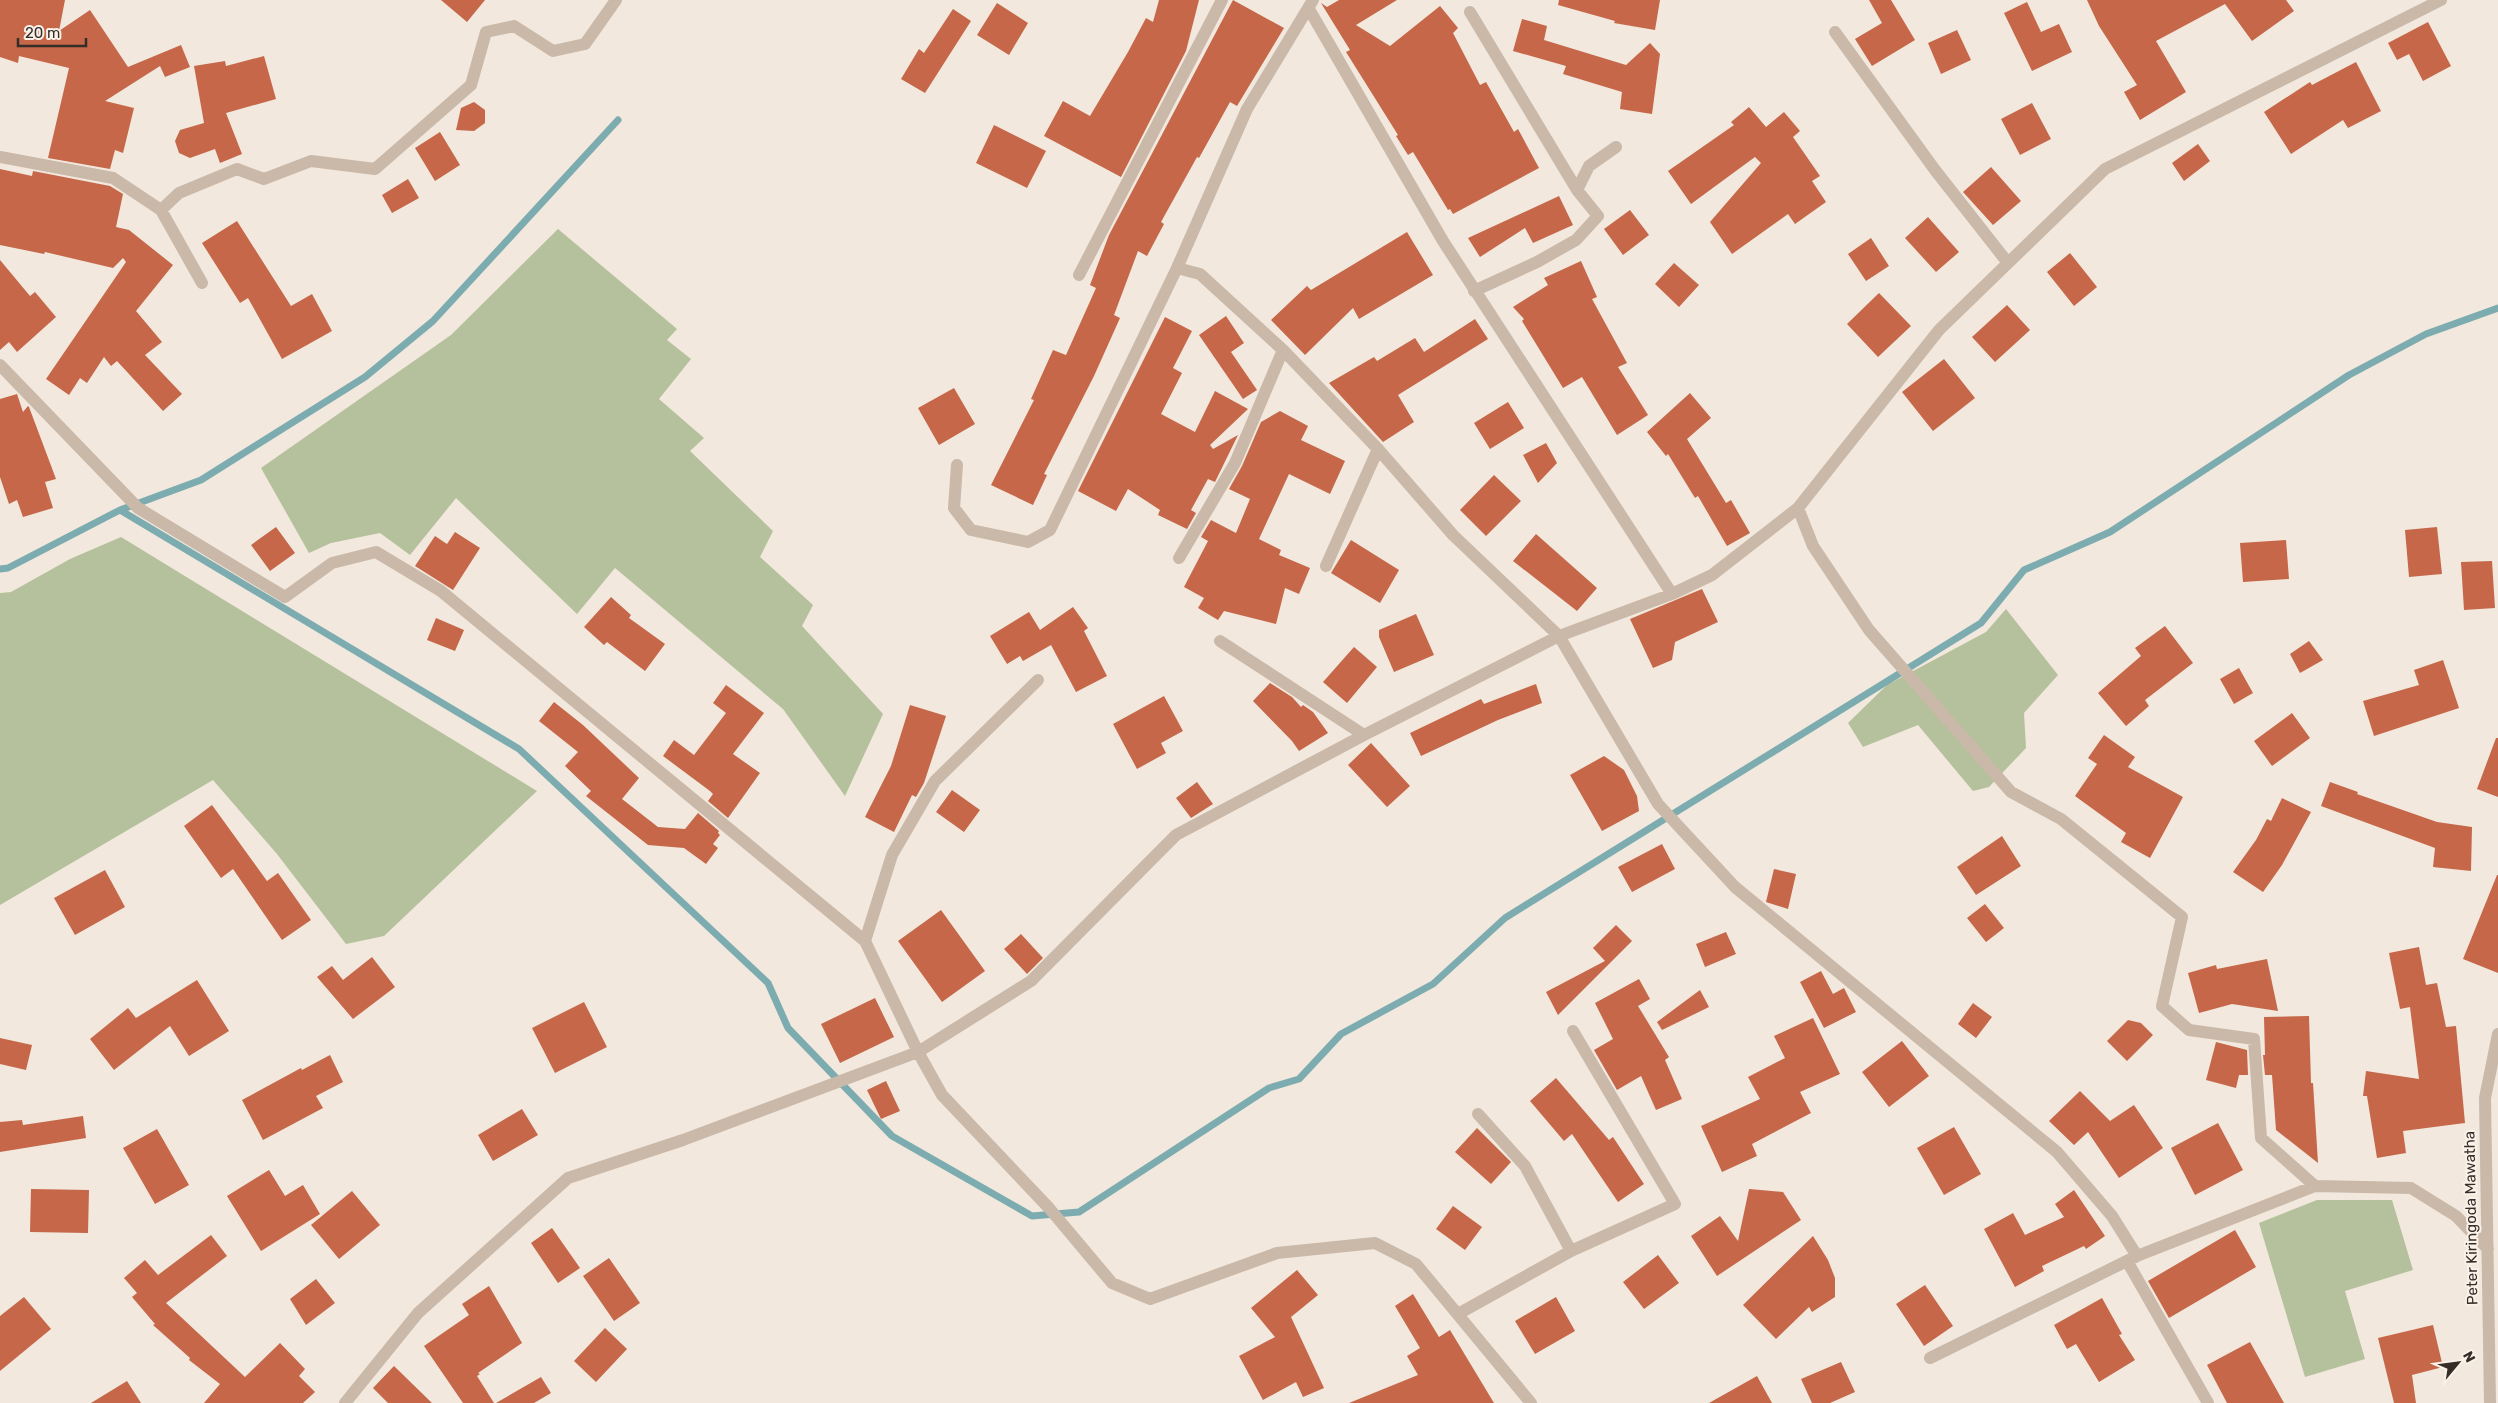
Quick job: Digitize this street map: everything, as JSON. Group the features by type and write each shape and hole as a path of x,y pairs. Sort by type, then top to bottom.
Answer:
{"street":[{"path":"161,210 179,193 237,169 264,179 311,161 375,169 471,85 486,32 514,26 554,51 585,44 616,0"},
{"path":"1079,275 1222,0"},
{"path":"345,1403 418,1312 568,1178 683,1140 846,1077 918,1052 1031,981 1176,835 1364,735 1559,636 1672,594 1712,575 1798,508 1939,330 2105,168 2441,0"},
{"path":"957,465 954,508 971,530 1028,542 1050,530 1177,268 1247,109 1311,4 1474,291 1672,594"},
{"path":"1470,12 1577,190 1598,216 1576,240 1537,262 1474,291"},
{"path":"1835,32 1935,170 2008,263"},
{"path":"1577,190 1589,166 1616,147"},
{"path":"0,157 113,178 161,210 202,282"},
{"path":"1177,268 1200,274 1283,350 1378,449 1453,535 1559,636 1658,804 1735,887 2057,1152 2112,1216 2132,1259 2208,1403"},
{"path":"1179,558 1234,463 1283,350"},
{"path":"0,365 136,505 285,597 332,562 376,552 442,591 865,941 918,1052 942,1095 1050,1208 1112,1283 1150,1299 1278,1253 1375,1243 1416,1264 1531,1403"},
{"path":"1326,566 1378,449"},
{"path":"1798,508 1812,546 1869,630 2011,792 2061,819 2182,917 2162,1006 2189,1030 2254,1039 2261,1138 2314,1186"},
{"path":"1220,641 1364,735"},
{"path":"865,941 892,856 935,781 1038,680"},
{"path":"1458,1314 1571,1251 1675,1204 1573,1031"},
{"name":"Peter Kiringoda Mawatha","path":"2490,1403 2485,1098 2498,1034"},
{"path":"1478,1114 1524,1166 1571,1251"},
{"path":"1930,1358 2132,1259 2314,1186 2411,1188 2456,1216 2488,1249"}],"green space":[{"path":"558,229 677,329 667,340 691,359 659,399 704,438 690,451 773,531 760,557 813,605 802,626 883,714 845,796 783,709 615,568 577,614 456,498 410,555 380,533 331,543 309,553 261,468 451,335"},
{"path":"121,537 537,791 384,936 346,944 277,854 213,780 0,905 0,593 11,592 70,559"},
{"path":"2006,609 2058,675 2024,713 2026,748 1989,787 1973,791 1918,725 1863,747 1848,723 1887,685 1986,632"},
{"path":"2317,1200 2392,1200 2413,1270 2345,1291 2365,1359 2305,1377 2259,1223"}],"building":[{"path":"0,0 65,0 59,31 90,10 128,67 181,45 190,67 165,77 160,66 105,101 134,108 123,153 115,150 110,169 48,158 69,68 19,56 18,63 0,57"},
{"path":"441,0 485,0 467,22"},
{"path":"1159,0 1199,0 1186,51 1121,177 1044,136 1063,101 1090,116 1146,18 1153,22"},
{"path":"1233,0 1284,28 1237,106 1230,102 1161,222 1164,224 1147,256 1138,251 1114,315 1120,318 1094,376 1044,474 1047,475 1033,505 991,485 1034,400 1031,399 1053,350 1066,355 1096,288 1090,285 1109,235"},
{"path":"1339,0 1397,0 1356,25 1390,46 1440,6 1458,28 1453,33 1480,85 1486,82 1514,132 1518,129 1539,168 1453,214 1450,209 1448,210 1413,152 1408,155 1396,136 1398,135 1346,52 1350,50 1321,3 1327,7"},
{"path":"1559,0 1660,0 1655,30 1614,23 1615,21 1558,5"},
{"path":"1869,0 1891,0 1915,40 1872,66 1855,39 1882,23"},
{"path":"2087,0 2286,0 2294,11 2252,41 2225,4 2156,41 2186,92 2140,120 2124,92 2137,85 2099,26"},
{"path":"2027,2 2041,32 2059,24 2072,52 2032,71 2004,13"},
{"path":"997,3 1028,23 1009,55 977,35"},
{"path":"953,9 971,21 925,93 901,79 919,49 924,53"},
{"path":"1522,19 1547,26 1544,40 1626,65 1650,43 1660,54 1652,114 1620,109 1622,92 1563,74 1566,66 1513,51"},
{"path":"2428,22 2451,66 2423,81 2409,54 2397,60 2388,43"},
{"path":"1957,30 1971,60 1941,74 1928,43"},
{"path":"264,56 276,99 226,113 242,154 220,163 215,149 190,158 179,153 175,141 180,130 204,123 194,66 225,61 226,66"},
{"path":"2356,62 2381,111 2348,128 2343,120 2291,154 2264,112 2310,82 2312,85"},
{"path":"474,102 485,110 485,123 474,131 456,130 461,108"},
{"path":"2032,103 2051,139 2020,155 2001,119"},
{"path":"1749,107 1766,127 1784,112 1800,131 1793,137 1820,176 1812,181 1826,202 1795,224 1788,214 1732,254 1710,222 1761,163 1755,157 1691,204 1668,171 1734,125 1731,122"},
{"path":"994,125 1046,151 1027,188 976,163"},
{"path":"440,132 460,165 435,181 415,148"},
{"path":"2198,144 2210,161 2184,181 2172,163"},
{"path":"1991,167 2021,201 1993,225 1963,192"},
{"path":"0,169 32,176 33,171 110,186 123,194 116,227 129,230 173,265 136,311 162,342 145,355 182,394 163,411 117,361 111,366 104,357 87,383 80,378 69,395 46,379 126,262 123,258 113,268 45,252 44,254 0,245"},
{"path":"408,179 419,198 392,213 382,195"},
{"path":"1559,196 1573,225 1533,243 1525,228 1480,257 1468,238"},
{"path":"1630,210 1649,235 1623,255 1604,229"},
{"path":"1928,217 1959,252 1936,272 1905,238"},
{"path":"237,221 291,306 312,294 332,331 282,359 248,298 240,303 202,243"},
{"path":"1407,232 1433,275 1359,319 1353,308 1305,355 1271,320 1307,286 1311,290"},
{"path":"1871,238 1889,266 1866,281 1848,254"},
{"path":"2070,253 2097,287 2074,306 2047,272"},
{"path":"0,260 30,296 35,292 56,317 17,352 9,342 0,350"},
{"path":"1581,261 1597,297 1592,299 1627,363 1618,367 1648,415 1617,435 1582,377 1563,388 1522,321 1524,319 1513,307 1548,285 1544,278"},
{"path":"1674,263 1699,285 1679,307 1655,284"},
{"path":"1879,293 1911,326 1878,357 1847,324"},
{"path":"2007,305 2030,330 1995,362 1972,337"},
{"path":"1226,316 1244,343 1231,352 1257,390 1243,399 1199,335"},
{"path":"1165,317 1192,331 1173,368 1182,373 1161,414 1195,432 1215,391 1248,409 1210,445 1213,449 1238,435 1215,482 1208,479 1191,510 1196,513 1187,529 1158,515 1160,510 1128,489 1116,511 1078,491"},
{"path":"1475,319 1488,339 1398,395 1414,422 1383,442 1329,383 1374,357 1377,361 1415,338 1424,352"},
{"path":"1944,359 1975,398 1933,431 1902,392"},
{"path":"954,388 975,424 939,445 918,408"},
{"path":"1690,393 1711,418 1687,439 1726,503 1731,500 1750,533 1727,546 1698,496 1695,498 1668,454 1666,456 1647,432"},
{"path":"17,394 23,412 29,407 56,479 45,482 53,508 23,517 17,500 9,504 0,477 0,399"},
{"path":"1508,402 1524,428 1490,449 1474,423"},
{"path":"1280,411 1308,426 1301,440 1345,461 1330,494 1289,474 1259,539 1281,550 1279,555 1310,568 1299,594 1285,588 1276,624 1224,611 1218,620 1198,608 1204,598 1184,587 1208,541 1201,537 1211,520 1236,533 1250,499 1229,489 1242,466 1261,422"},
{"path":"1546,443 1557,463 1538,483 1523,455"},
{"path":"1494,475 1521,501 1486,536 1460,510"},
{"path":"276,527 295,553 270,571 251,545"},
{"path":"2437,527 2442,574 2409,577 2405,530"},
{"path":"455,532 480,548 453,590 415,566 435,536 447,544"},
{"path":"1536,534 1597,588 1577,611 1513,561"},
{"path":"1351,540 1399,570 1380,603 1331,573"},
{"path":"2286,540 2289,579 2243,582 2240,543"},
{"path":"2492,561 2495,608 2464,610 2461,562"},
{"path":"1702,589 1718,622 1675,642 1672,660 1653,668 1630,619"},
{"path":"611,597 631,615 629,618 665,644 645,671 607,642 604,645 584,627"},
{"path":"1073,607 1088,628 1084,631 1107,676 1076,692 1051,645 1023,661 1020,656 1007,664 990,636 1029,612 1040,630"},
{"path":"1416,614 1434,655 1394,672 1379,637 1379,630"},
{"path":"436,618 464,630 455,651 427,640"},
{"path":"2165,626 2193,663 2145,700 2149,706 2126,726 2098,693 2141,656 2135,648"},
{"path":"2309,641 2323,660 2300,673 2290,654"},
{"path":"1354,647 1377,667 1347,703 1323,682"},
{"path":"2443,660 2459,708 2374,736 2363,701 2419,685 2414,670"},
{"path":"2239,668 2253,693 2234,704 2220,679"},
{"path":"1270,683 1292,697 1301,707 1303,705 1313,712 1328,733 1299,751 1292,741 1253,701"},
{"path":"1536,684 1542,703 1498,720 1421,756 1410,733 1481,699 1484,704"},
{"path":"726,685 764,713 733,754 760,773 728,818 708,801 713,794 710,791 663,756 674,740 694,755 726,713 713,703"},
{"path":"1164,696 1183,731 1161,743 1166,753 1137,769 1113,724"},
{"path":"554,702 583,725 639,778 622,799 658,827 685,829 698,813 719,831 720,835 713,844 718,848 706,864 684,848 648,845 586,796 591,791 565,766 578,752 539,721"},
{"path":"910,705 946,716 924,783 916,797 912,795 894,832 865,817 891,766"},
{"path":"2292,713 2310,738 2272,766 2254,741"},
{"path":"2104,735 2135,757 2128,767 2183,797 2150,858 2121,842 2126,833 2075,796 2097,764 2088,758"},
{"path":"2496,738 2498,738 2498,797 2477,789"},
{"path":"1371,743 1410,786 1387,807 1348,765"},
{"path":"1604,756 1624,770 1637,796 1639,811 1602,831 1570,775"},
{"path":"1197,782 1213,804 1191,818 1176,798"},
{"path":"2330,782 2358,792 2357,794 2437,822 2472,827 2471,871 2433,867 2435,848 2321,806"},
{"path":"952,790 980,810 964,832 936,812"},
{"path":"2282,798 2311,812 2282,865 2263,892 2233,872 2256,840 2267,819 2271,821"},
{"path":"212,805 267,881 278,873 311,920 282,940 233,869 221,878 184,826"},
{"path":"2002,836 2021,866 1976,895 1957,867"},
{"path":"1662,844 1675,869 1632,892 1618,867"},
{"path":"1774,869 1796,874 1788,909 1766,902"},
{"path":"105,870 125,907 75,935 54,898"},
{"path":"2498,875 2498,973 2463,959"},
{"path":"1985,904 2004,928 1986,942 1967,918"},
{"path":"941,910 985,971 942,1002 898,941"},
{"path":"1616,925 1632,941 1558,1015 1546,992 1605,961 1593,948"},
{"path":"1726,932 1736,954 1705,967 1696,944"},
{"path":"1021,934 1043,958 1027,974 1004,949"},
{"path":"2419,947 2426,985 2437,983 2446,1027 2456,1026 2465,1123 2403,1131 2406,1153 2377,1158 2367,1096 2363,1096 2366,1071 2419,1079 2410,1007 2400,1009 2389,953"},
{"path":"372,957 395,987 353,1019 317,977 332,966 343,980"},
{"path":"2267,959 2278,1011 2232,1004 2199,1013 2188,973 2216,965 2217,969"},
{"path":"1821,971 1833,994 1844,988 1856,1012 1824,1028 1800,982"},
{"path":"1639,979 1650,999 1638,1006 1669,1057 1665,1060 1682,1099 1656,1110 1641,1076 1617,1090 1594,1050 1613,1039 1595,1003"},
{"path":"197,980 229,1031 189,1056 170,1026 114,1070 90,1039 128,1008 136,1018"},
{"path":"1700,990 1709,1007 1662,1030 1657,1022"},
{"path":"875,998 894,1037 840,1063 821,1024"},
{"path":"584,1002 607,1047 555,1073 532,1028"},
{"path":"1973,1003 1992,1017 1976,1038 1958,1024"},
{"path":"2309,1016 2311,1083 2313,1083 2318,1163 2276,1130 2272,1075 2265,1075 2263,1055 2265,1055 2264,1017"},
{"path":"1813,1018 1840,1074 1800,1092 1811,1113 1752,1144 1757,1156 1722,1172 1701,1126 1760,1099 1748,1077 1785,1058 1774,1036"},
{"path":"2128,1020 2141,1023 2153,1035 2127,1061 2107,1041"},
{"path":"0,1038 32,1045 26,1070 0,1064"},
{"path":"1902,1041 1929,1076 1889,1107 1862,1072"},
{"path":"2216,1042 2247,1050 2248,1075 2239,1075 2236,1088 2206,1080"},
{"path":"330,1055 343,1082 316,1096 323,1108 263,1140 242,1100 301,1068 302,1070"},
{"path":"1556,1078 1609,1140 1613,1137 1644,1184 1618,1202 1572,1134 1564,1141 1530,1101"},
{"path":"886,1081 900,1111 881,1119 867,1090"},
{"path":"2080,1091 2110,1121 2134,1105 2163,1148 2119,1178 2088,1132 2074,1145 2049,1121"},
{"path":"522,1109 538,1135 493,1161 478,1135"},
{"path":"83,1116 86,1138 0,1152 0,1122 22,1120 23,1125"},
{"path":"2218,1123 2243,1170 2195,1195 2171,1148"},
{"path":"1954,1127 1981,1174 1944,1195 1917,1148"},
{"path":"1477,1128 1511,1162 1491,1184 1455,1152"},
{"path":"157,1129 189,1185 155,1204 123,1148"},
{"path":"269,1170 285,1196 303,1185 320,1214 261,1251 227,1196"},
{"path":"31,1189 89,1190 88,1233 30,1232"},
{"path":"1749,1189 1783,1192 1801,1220 1717,1276 1691,1236 1720,1216 1738,1241"},
{"path":"2074,1190 2105,1236 2086,1249 2084,1246 2042,1266 2044,1271 2015,1287 1984,1229 2013,1213 2025,1235 2064,1217 2055,1204"},
{"path":"352,1191 380,1225 339,1259 311,1225"},
{"path":"1453,1206 1482,1227 1465,1250 1436,1229"},
{"path":"552,1228 580,1268 558,1283 531,1243"},
{"path":"2235,1230 2256,1267 2169,1318 2148,1281"},
{"path":"211,1235 227,1256 166,1303 245,1377 280,1343 305,1369 299,1376 315,1392 303,1403 204,1403 220,1384 189,1360 190,1358 153,1325 155,1324 132,1297 137,1293 124,1278 145,1260 158,1275"},
{"path":"1813,1236 1828,1260 1835,1278 1835,1297 1812,1312 1809,1307 1776,1339 1743,1305"},
{"path":"1658,1255 1679,1283 1644,1309 1623,1282"},
{"path":"609,1258 640,1303 614,1321 583,1276"},
{"path":"1297,1270 1318,1295 1291,1317 1324,1388 1303,1397 1296,1382 1263,1400 1239,1356 1275,1337 1251,1308"},
{"path":"316,1279 335,1303 306,1325 290,1299"},
{"path":"1925,1285 1953,1326 1924,1346 1896,1304"},
{"path":"489,1286 522,1343 478,1373 480,1374 477,1376 494,1403 463,1403 424,1346 469,1315 462,1304"},
{"path":"1413,1294 1439,1337 1450,1330 1494,1403 1349,1403 1418,1375 1407,1356 1420,1348 1395,1306"},
{"path":"24,1297 51,1329 0,1371 0,1316"},
{"path":"1556,1297 1575,1331 1535,1354 1515,1321"},
{"path":"2102,1298 2122,1334 2119,1335 2135,1360 2099,1382 2076,1344 2067,1349 2054,1325"},
{"path":"2433,1325 2443,1367 2412,1375 2416,1403 2394,1403 2378,1338"},
{"path":"605,1328 627,1349 596,1382 574,1361"},
{"path":"2250,1342 2284,1403 2227,1403 2207,1365"},
{"path":"1841,1362 1855,1392 1830,1403 1812,1403 1801,1379"},
{"path":"394,1366 432,1403 388,1403 373,1388"},
{"path":"1757,1376 1772,1403 1709,1403"},
{"path":"541,1377 551,1393 534,1403 496,1403"},
{"path":"127,1381 141,1403 91,1403"}],"waterway":[{"path":"120,510 201,480 365,377 433,321 618,120"},
{"path":"0,569 8,568 120,510 519,749 768,983 788,1028 892,1136 1032,1216 1079,1212 1269,1088 1299,1079 1341,1034 1433,984 1505,918 1981,623 2024,570 2110,532 2349,375 2426,334 2498,308"}]}
